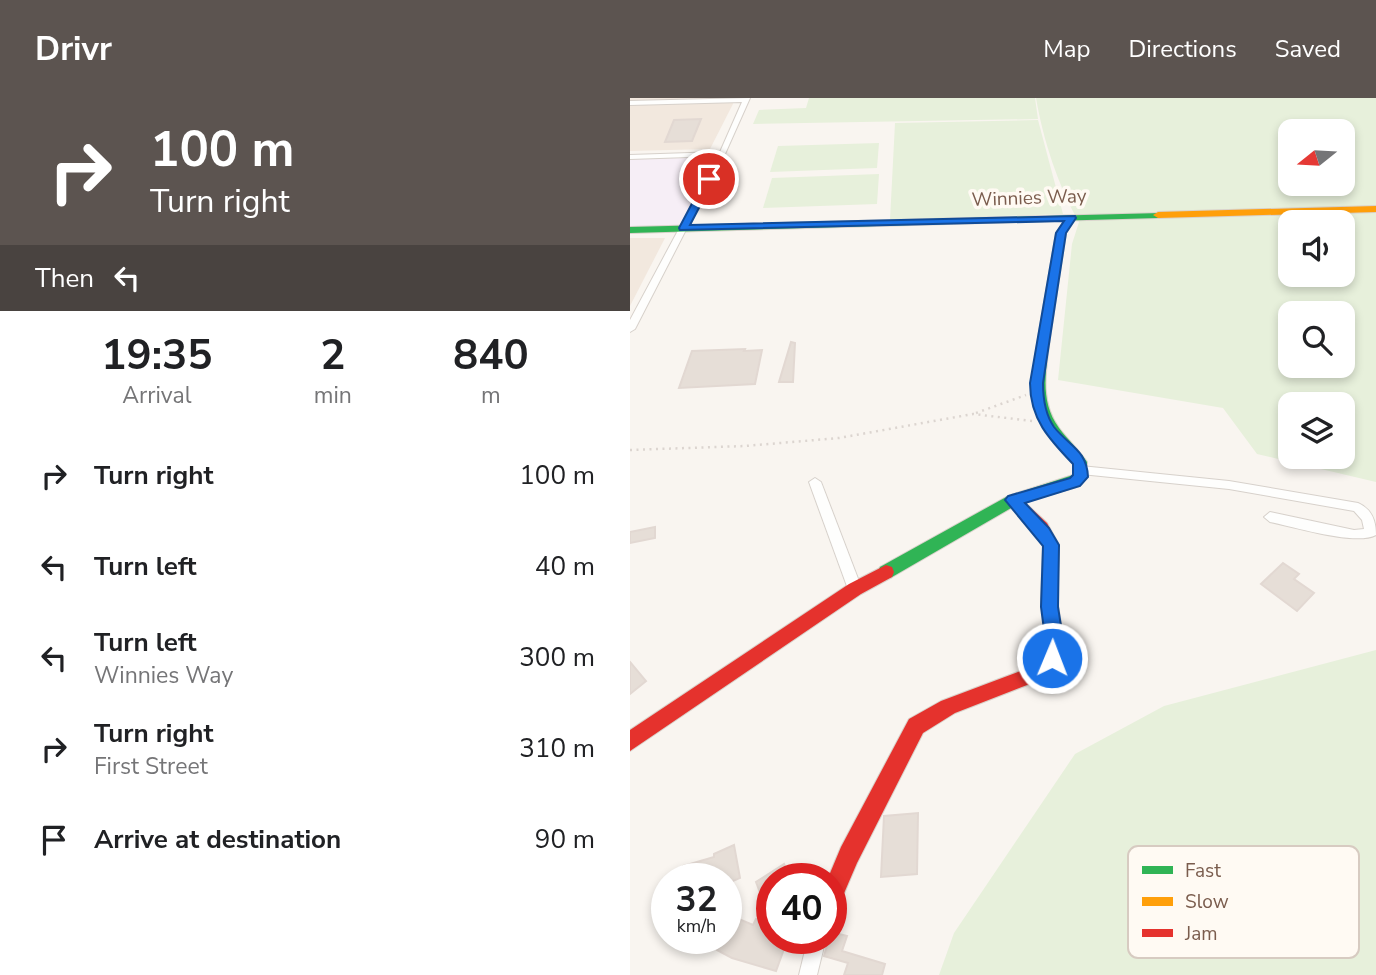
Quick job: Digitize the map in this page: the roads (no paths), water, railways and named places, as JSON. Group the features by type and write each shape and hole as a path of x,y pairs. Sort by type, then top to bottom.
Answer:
{"street":[{"path":"630,103 747,99 722,154 631,327"},
{"path":"630,157 722,154"},
{"name":"Winnies Way","path":"630,230 1376,209"},
{"path":"630,741 855,589 1013,500 1075,482 1080,477 1080,462 1045,422 1037,401 1061,233 1072,218"},
{"path":"1081,470 1229,485 1358,507 1368,518 1371,533 1354,535 1270,517"},
{"path":"815,482 855,589"},
{"path":"846,863 916,726 925,718 975,695 1042,671 1052,658 1055,645 1050,607 1051,545 1043,532 1013,500"},
{"path":"808,975 813,954"}]}
